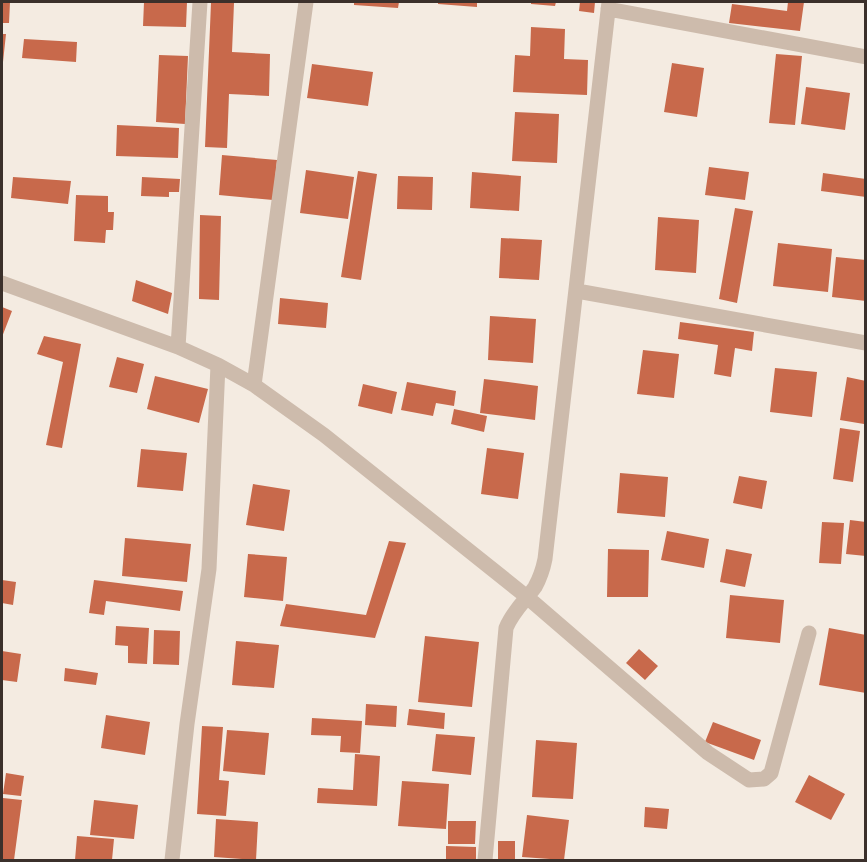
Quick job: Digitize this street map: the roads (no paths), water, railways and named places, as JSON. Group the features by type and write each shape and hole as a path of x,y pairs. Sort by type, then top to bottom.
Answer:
{"street":[{"path":"178,347 200,2"},
{"path":"254,385 306,2"},
{"path":"485,861 506,628 512,614 542,573 545,559 608,5 866,57"},
{"path":"2,283 178,347 254,385 324,435 526,597 708,753 754,781 764,779 771,773 809,633"},
{"path":"577,291 866,343"},
{"path":"172,861 187,724 209,569 218,365"}]}
